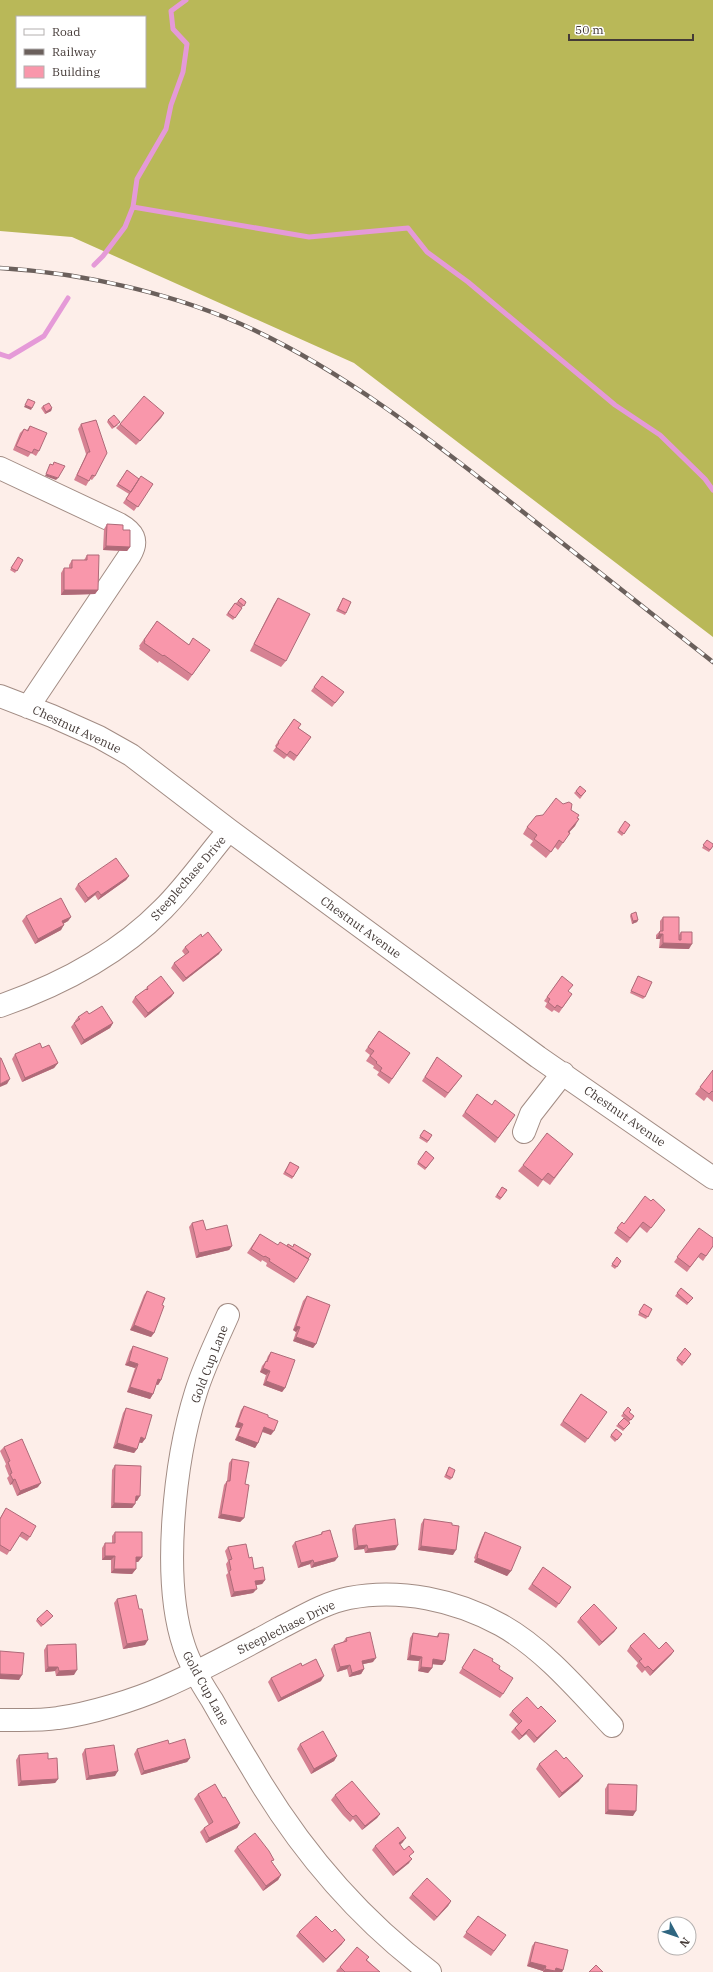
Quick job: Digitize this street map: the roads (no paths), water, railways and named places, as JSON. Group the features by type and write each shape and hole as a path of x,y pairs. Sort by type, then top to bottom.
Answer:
{"street":[{"path":"0,468 119,524 128,529 134,539 135,548 28,707"},
{"name":"Chestnut Avenue","path":"0,696 99,737 131,755 229,830 563,1073 713,1178"},
{"name":"Steeplechase Drive","path":"0,1006 29,996 71,976 121,946 168,904 229,830"},
{"path":"524,1132 532,1114 563,1073"},
{"name":"Gold Cup Lane","path":"228,1315 196,1391 186,1430 175,1504 172,1549 173,1587 177,1620 182,1640 195,1672 274,1807 333,1882 357,1908 430,1972"},
{"name":"Steeplechase Drive","path":"0,1720 58,1718 89,1711 162,1688 321,1607 348,1598 376,1595 409,1596 443,1602 470,1610 502,1626 534,1648 576,1687 612,1726"}],"waterway":[{"path":"94,265 103,256 125,227 133,207 137,179 166,129 171,105 183,72 187,44 173,29 171,11 186,0"},
{"path":"133,207 309,237 408,228 427,252 468,282 615,405 660,435 705,479 713,490"},
{"path":"0,354 9,357 44,336 68,298"}],"railway":[{"path":"0,268 64,275 130,287 225,317 289,348 356,388 420,433 513,504 713,662"}]}
